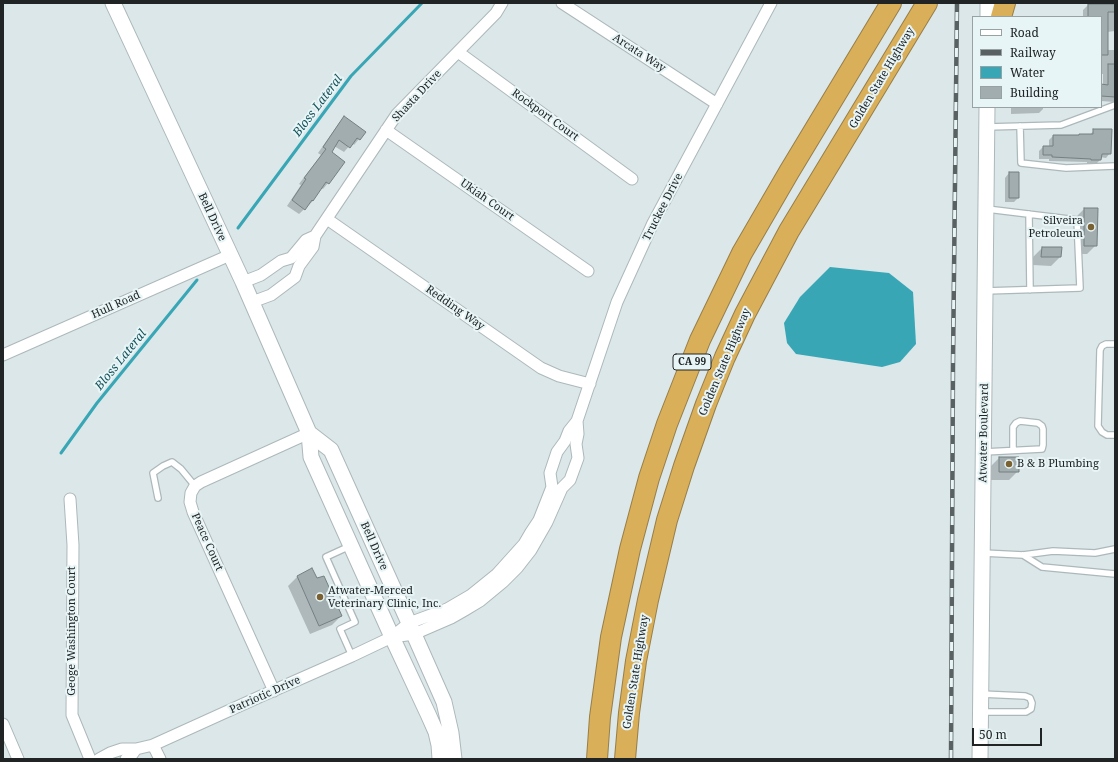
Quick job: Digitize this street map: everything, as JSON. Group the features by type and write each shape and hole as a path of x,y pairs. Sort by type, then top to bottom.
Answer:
{"highway":[{"name":"CA 99","path":"597,759 600,717 611,637 630,549 649,478 667,424 700,340 742,253 891,3"},
{"path":"1001,16 1005,3"},
{"name":"Golden State Highway","path":"625,759 631,698 648,600 667,520 706,404 725,357 745,314 789,231 923,9"}],"street":[{"name":"Bell Drive","path":"113,3 243,282 309,433 311,457 436,732 440,759"},
{"name":"Shasta Drive","path":"243,282 261,275 281,261 295,262 313,247 315,236 397,114 496,13 502,3"},
{"name":"Arcata Way","path":"562,3 717,104"},
{"name":"Truckee Drive","path":"535,535 538,520 552,487 550,473 557,452 569,431 577,421 617,302 654,222 771,3"},
{"path":"988,3 988,16"},
{"name":"Rockport Court","path":"458,52 632,179"},
{"name":"Atwater Boulevard","path":"980,759 987,108"},
{"name":"Ukiah Court","path":"386,130 588,271"},
{"name":"Redding Way","path":"327,219 541,368 559,376 590,384"},
{"name":"Hull Road","path":"3,355 230,255"},
{"name":"Shasta Drive","path":"252,302 271,294 295,277 295,262"},
{"name":"Truckee Drive","path":"392,638 411,628 451,618 480,601 497,574 524,544 535,535 552,513 562,488 570,480 578,458 576,444 578,434 577,421"},
{"name":"Bell Drive","path":"309,433 331,450 444,702 451,733 454,759"},
{"path":"195,486 309,433"},
{"path":"557,452 564,448 569,448 578,458"},
{"path":"550,473 559,481 570,480"},
{"name":"Peace Court","path":"195,486 191,493 190,502 193,512 274,690"},
{"name":"Geoge Washington Court","path":"70,499 73,545 72,716 90,759"},
{"name":"Patriotic Drive","path":"99,759 122,749 136,749 154,745 392,638"},
{"path":"3,724 18,759"},
{"path":"154,745 160,759"},
{"path":"126,759 131,756 136,749"},
{"path":"90,759 99,759"}],"lane":[{"path":"987,127 1061,125 1115,104"},
{"path":"1020,126 1021,163 1066,168 1115,166"},
{"path":"985,291 1080,288 1077,220 986,208"},
{"path":"1029,214 1030,290"},
{"path":"1115,344 1106,344 1102,346 1100,350 1098,426 1102,432 1107,435 1115,435"},
{"path":"983,452 1042,449 1042,426 1038,423 1020,421 1016,423 1013,427 1013,450"},
{"path":"158,498 153,473 172,462 195,486"},
{"path":"350,545 326,558 354,622 340,629 352,656"},
{"path":"982,552 1023,555 1053,551 1095,553 1115,549"},
{"path":"1023,555 1042,567 1115,574"},
{"path":"980,712 1026,712 1032,707 1030,698 1025,696 981,694"}],"water":[{"path":"830,267 889,273 913,292 916,344 900,362 882,367 796,354 787,343 784,323 800,297"}],"building":[{"path":"1088,4 1115,4 1115,12 1108,12 1108,55 1102,55 1102,16 1088,16"},
{"path":"1108,64 1115,64 1115,97 1102,96 1102,84 1108,85"},
{"path":"344,116 366,132 360,140 357,138 350,148 339,140 332,152 345,162 329,184 326,182 305,210 292,200 306,179 304,178 326,149 323,147"},
{"path":"1093,129 1112,129 1111,154 1102,154 1101,160 1052,157 1052,155 1043,155 1043,146 1053,146 1053,135 1093,134"},
{"path":"1009,172 1019,172 1019,198 1009,198"},
{"name":"Silveira Petroleum","path":"1084,208 1098,208 1097,246 1084,246"},
{"path":"1042,247 1062,247 1061,257 1041,257"},
{"name":"B & B Plumbing","path":"999,457 1019,457 1019,472 999,472"},
{"name":"Atwater-Merced Veterinary Clinic, Inc.","path":"312,568 317,578 324,576 342,616 319,626 297,576"}],"waterway":[{"name":"Bloss Lateral","path":"238,228 351,76 422,3"},
{"name":"Bloss Lateral","path":"61,453 97,403 197,280"}],"railway":[{"path":"951,759 957,3"}],"place":[{"name":"Silveira Petroleum","path":"1091,227"},
{"name":"B & B Plumbing","path":"1009,464"},
{"name":"Atwater-Merced Veterinary Clinic, Inc.","path":"320,597"}]}
